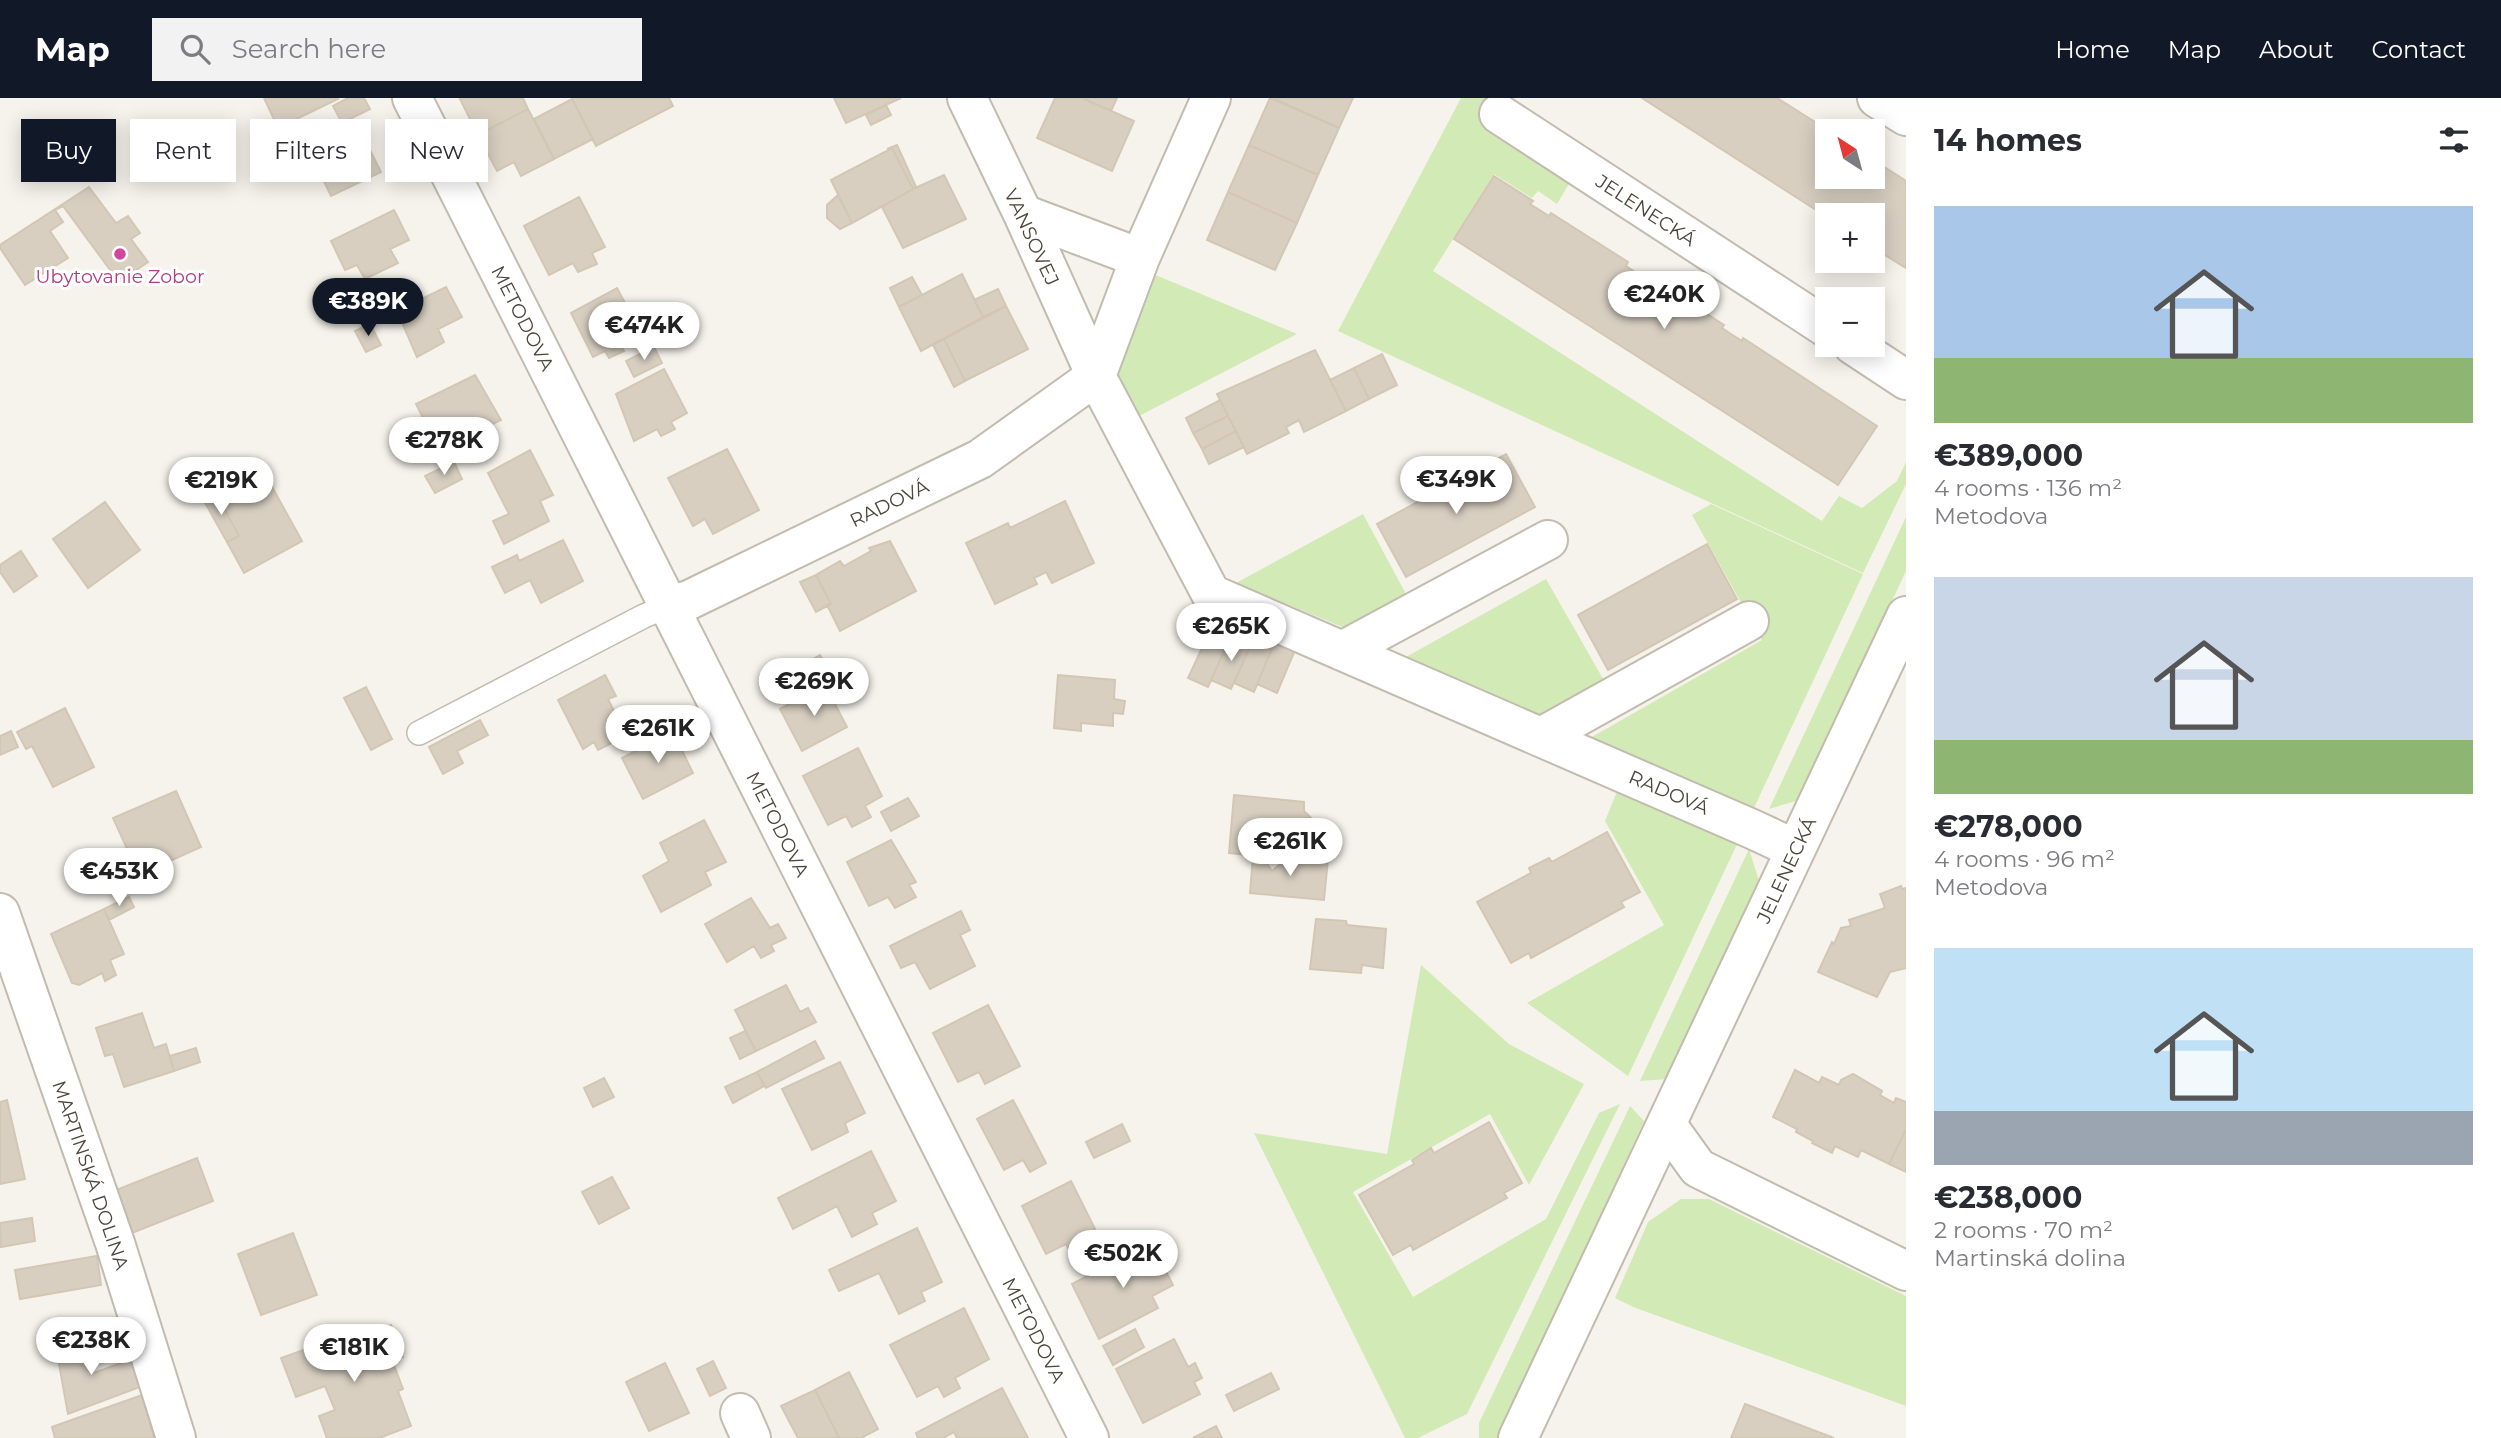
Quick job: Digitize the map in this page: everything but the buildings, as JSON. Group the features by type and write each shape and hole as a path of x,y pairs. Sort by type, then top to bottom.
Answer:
{"street":[{"name":"METODOVA","path":"412,98 1089,1438"},
{"name":"VANSOVEJ","path":"967,98 1096,376"},
{"path":"1096,376 1140,258 1211,98"},
{"path":"1877,98 1906,116"},
{"name":"JELENECKÁ","path":"1499,114 1815,320"},
{"path":"1023,214 1140,258"},
{"path":"1871,357 1906,380"},
{"name":"RADOVÁ","path":"668,606 689,600 980,459 1096,376 1211,594 1796,849"},
{"path":"1342,651 1548,540"},
{"name":"JELENECKÁ","path":"1518,1438 1906,616"},
{"path":"1541,737 1749,621"},
{"name":"MARTINSKÁ DOLINA","path":"0,914 115,1243 176,1438"},
{"path":"1667,1125 1698,1168 1906,1271"}],"lane":[{"path":"419,733 668,606"}],"green space":[{"path":"1461,98 1510,98 1489,130 1570,182 1557,204 1538,191 1532,198 1494,174 1433,271 1822,521 1839,496 1862,508 1897,481 1906,462 1906,484 1863,573 1338,331"},
{"path":"1146,271 1297,334 1139,416 1112,365"},
{"path":"1711,504 1863,574 1753,810 1590,738 1762,640 1692,515"},
{"path":"1363,514 1407,596 1347,629 1236,583"},
{"path":"1906,517 1906,571 1799,800 1769,809"},
{"path":"1546,579 1606,684 1546,717 1406,657"},
{"path":"1618,789 1739,840 1628,1076 1527,1003 1664,925 1605,821"},
{"path":"1749,849 1759,881 1667,1079 1640,1081"},
{"path":"1421,965 1509,1044 1584,1084 1529,1185 1490,1114 1353,1192 1413,1297 1546,1219 1599,1113 1620,1104 1467,1414 1418,1438 1405,1438 1254,1133 1387,1154"},
{"path":"1630,1106 1644,1121 1498,1438 1479,1438 1479,1423"},
{"path":"1681,1199 1709,1199 1906,1296 1906,1406 1633,1307 1615,1298 1648,1222"}],"place":[{"name":"Ubytovanie Zobor","path":"120,254"}]}
